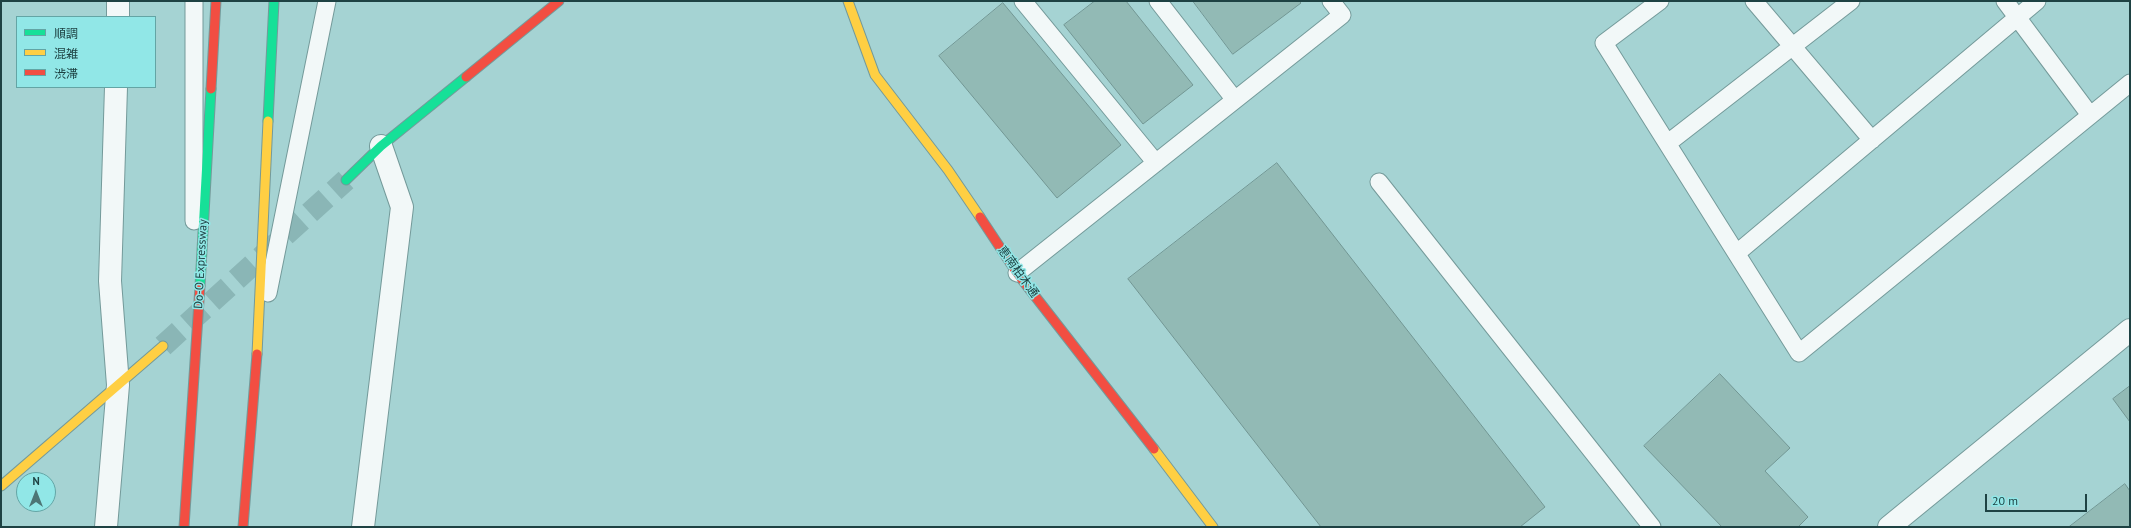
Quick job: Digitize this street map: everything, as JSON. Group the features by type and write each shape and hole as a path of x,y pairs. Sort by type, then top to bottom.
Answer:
{"main road":[{"name":"Do-O Expressway","path":"184,527 194,395 216,1"},
{"path":"243,527 258,338 274,1"},
{"path":"346,180 381,146 560,1"},
{"name":"恵南柏木通","path":"848,1 875,75 948,170 1017,273 1101,379 1214,527"},
{"path":"1,486 164,346"}],"street":[{"path":"118,1 118,16"},
{"path":"106,527 118,384 110,281 116,88"},
{"path":"363,527 402,207 381,146"},
{"path":"1889,527 2130,330"}],"lane":[{"path":"194,1 194,395"},
{"path":"258,338 327,1"},
{"path":"1023,1 1156,164"},
{"path":"1158,1 1236,100"},
{"path":"1017,273 1342,15 1331,1"},
{"path":"1660,1 1604,43 1799,353 2130,82"},
{"path":"1754,1 1872,140"},
{"path":"1668,143 1851,1"},
{"path":"2005,1 2090,115"},
{"path":"1737,253 2038,1"},
{"path":"1379,182 1652,527"}],"building":[{"path":"1095,1 1126,1 1193,85 1143,124 1064,25"},
{"path":"1193,1 1299,1 1301,3 1233,54"},
{"path":"1003,3 1121,145 1057,198 939,56"},
{"path":"1277,163 1545,507 1520,527 1321,527 1128,279"},
{"path":"1720,374 1790,448 1765,471 1808,517 1798,527 1722,527 1644,446"},
{"path":"2130,386 2130,422 2113,399"},
{"path":"2125,484 2130,491 2130,527 2069,527"}],"tunnel":[{"path":"163,346 346,180"}],"traffic: fast":[{"path":"268,121 274,1"},
{"path":"346,180 381,146 466,77"},
{"path":"200,286 211,89"}],"traffic: slow":[{"path":"848,1 875,75 948,170 980,217"},
{"path":"257,354 268,121"},
{"path":"1,486 163,346"},
{"path":"1154,449 1213,527"}],"traffic: jam":[{"path":"211,89 216,1"},
{"path":"466,77 559,1"},
{"path":"980,217 1017,273 1154,449"},
{"path":"184,527 200,286"},
{"path":"243,527 257,354"}]}
